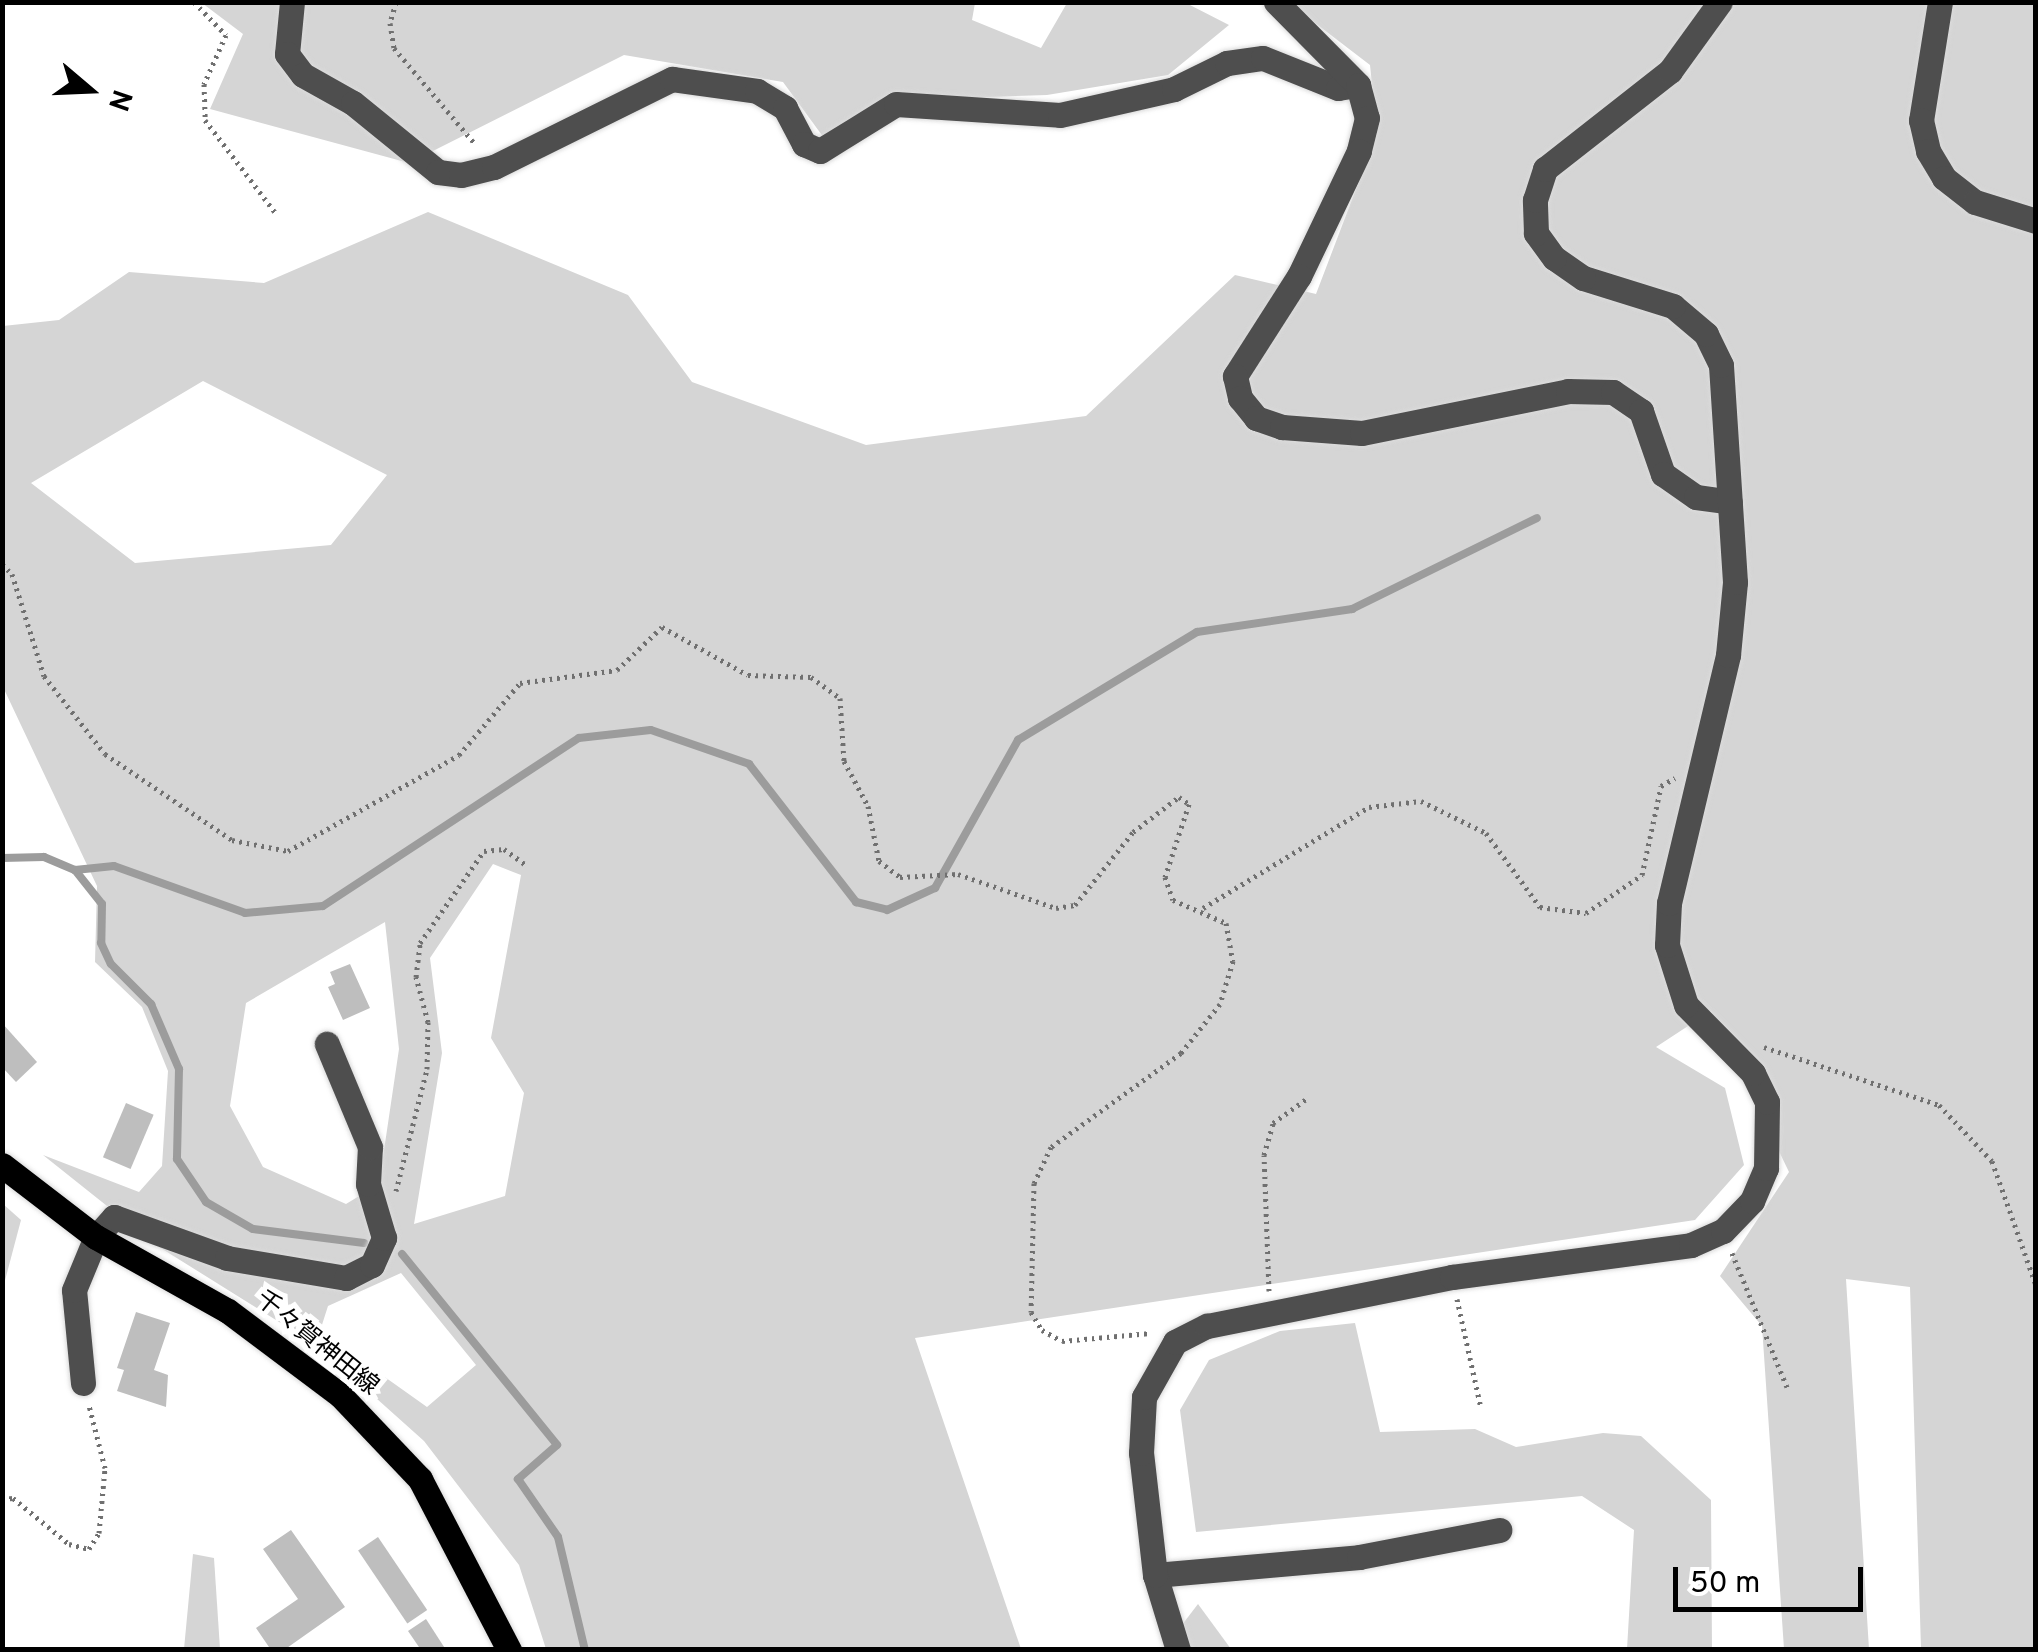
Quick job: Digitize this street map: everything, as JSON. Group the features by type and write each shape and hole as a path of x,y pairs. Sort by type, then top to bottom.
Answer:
{"main road":[{"name":"千々賀神田線","path":"2,1164 96,1236 228,1311 340,1395 420,1479 509,1650"}],"street":[{"path":"292,2 287,54 303,76 354,103 438,172 462,175 494,166 672,78 757,91 785,108 804,144 820,151 896,104 1060,115 1174,89 1227,63 1263,58 1338,88 1358,85"},
{"path":"1276,2 1358,85 1367,118 1359,151 1299,276 1235,376 1240,398 1256,418 1282,427 1362,432 1568,391 1613,392 1641,412 1663,474 1696,497 1730,502"},
{"path":"1178,1650 1155,1575 1141,1453 1144,1398 1176,1342 1207,1326 1452,1277 1691,1246 1724,1232 1752,1201 1771,1134 1754,1073 1686,1005 1667,945 1670,903 1728,655 1735,582 1721,365 1706,334 1673,306 1583,278 1554,258 1536,233 1534,200 1545,168 1670,70 1720,2"},
{"path":"1940,2 1921,120 1928,151 1944,178 1975,202 2036,222"},
{"path":"83,1383 74,1290 96,1236 114,1217 227,1258 346,1278 372,1265 384,1238 368,1184 370,1148 326,1044"},
{"path":"1155,1575 1359,1557 1499,1530"}],"path":[{"path":"194,2 226,35 204,84 205,120 277,216"},
{"path":"396,2 390,23 394,48 494,166"},
{"path":"2,564 12,574 44,676 105,754 232,840 288,851 460,755 520,683 617,670 662,627 748,675 812,677 840,698 844,762 868,806 879,861 900,878 926,872 958,874 1056,908 1075,905 1133,832 1179,797 1189,804 1165,877 1174,900 1203,908 1226,923 1233,961 1220,1004 1181,1053 1051,1147 1034,1182 1032,1312 1042,1330 1062,1341 1152,1333 1176,1342"},
{"path":"1203,908 1369,807 1421,801 1486,834 1540,906 1586,913 1642,875 1661,786 1703,760"},
{"path":"384,1238 426,1069 428,1022 416,976 420,943 484,851 504,849 526,864"},
{"path":"1716,1039 1745,1040 1939,1105 1992,1162 2036,1285"},
{"path":"1270,1314 1264,1155 1273,1123 1309,1097"},
{"path":"1724,1232 1788,1388"},
{"path":"1452,1277 1481,1408"},
{"path":"2,1499 13,1498 69,1544 89,1549 100,1532 105,1468 83,1383"}],"shaded area":[{"path":"202,3 975,3 972,20 1041,48 1067,3 1186,3 1229,25 1168,75 1047,95 881,101 824,138 783,82 624,55 409,163 210,109 243,34"},
{"path":"1289,3 2035,3 2035,1649 1921,1649 1910,1287 1846,1279 1869,1649 1784,1649 1762,1326 1720,1276 1789,1172 1711,1011 1656,1047 1725,1088 1744,1165 1695,1220 915,1338 1021,1649 546,1649 519,1565 424,1441 319,1347 156,1245 43,1155 139,1192 162,1166 168,1071 142,1007 95,962 97,886 3,687 3,326 59,320 129,272 264,283 428,212 628,295 692,382 866,445 1086,416 1235,275 1316,294 1377,134 1370,65","holes":["203,381 387,475 331,545 135,563 31,483","493,864 521,875 491,1038 524,1093 505,1196 414,1224 442,1053 430,958","385,922 399,1049 379,1184 346,1204 263,1167 230,1106 246,1003","401,1273 476,1365 427,1407 320,1331 328,1306"]},
{"path":"3,1204 21,1220 3,1288"},
{"path":"1355,1323 1380,1432 1475,1429 1516,1447 1603,1433 1641,1436 1711,1500 1712,1649 1627,1649 1634,1530 1582,1496 1196,1532 1180,1410 1209,1360 1280,1331"},
{"path":"193,1554 214,1558 220,1649 184,1649"},
{"path":"1198,1604 1231,1649 1180,1649 1175,1634"}],"building":[{"path":"350,964 370,1008 343,1020 328,987 335,984 330,972"},
{"path":"2,1023 37,1062 16,1082 2,1067"},
{"path":"126,1103 154,1115 131,1169 103,1157"},
{"path":"136,1312 170,1323 154,1370 168,1375 166,1407 117,1391 124,1370 117,1368"},
{"path":"291,1530 345,1607 284,1650 271,1650 256,1628 298,1599 263,1549"},
{"path":"378,1537 427,1610 407,1623 358,1550"},
{"path":"426,1619 446,1650 421,1650 408,1631"}],"waterway":[{"path":"75,870 114,866 245,913 323,906 579,738 651,730 749,764 856,902 887,910 935,888 1018,740 1197,632 1352,609 1537,518"},
{"path":"2,858 44,857 75,870 102,904 101,943 111,964 151,1004 179,1069 177,1159 206,1202 253,1229 364,1243"},
{"path":"402,1254 557,1445 518,1479 558,1537 585,1650"}]}
